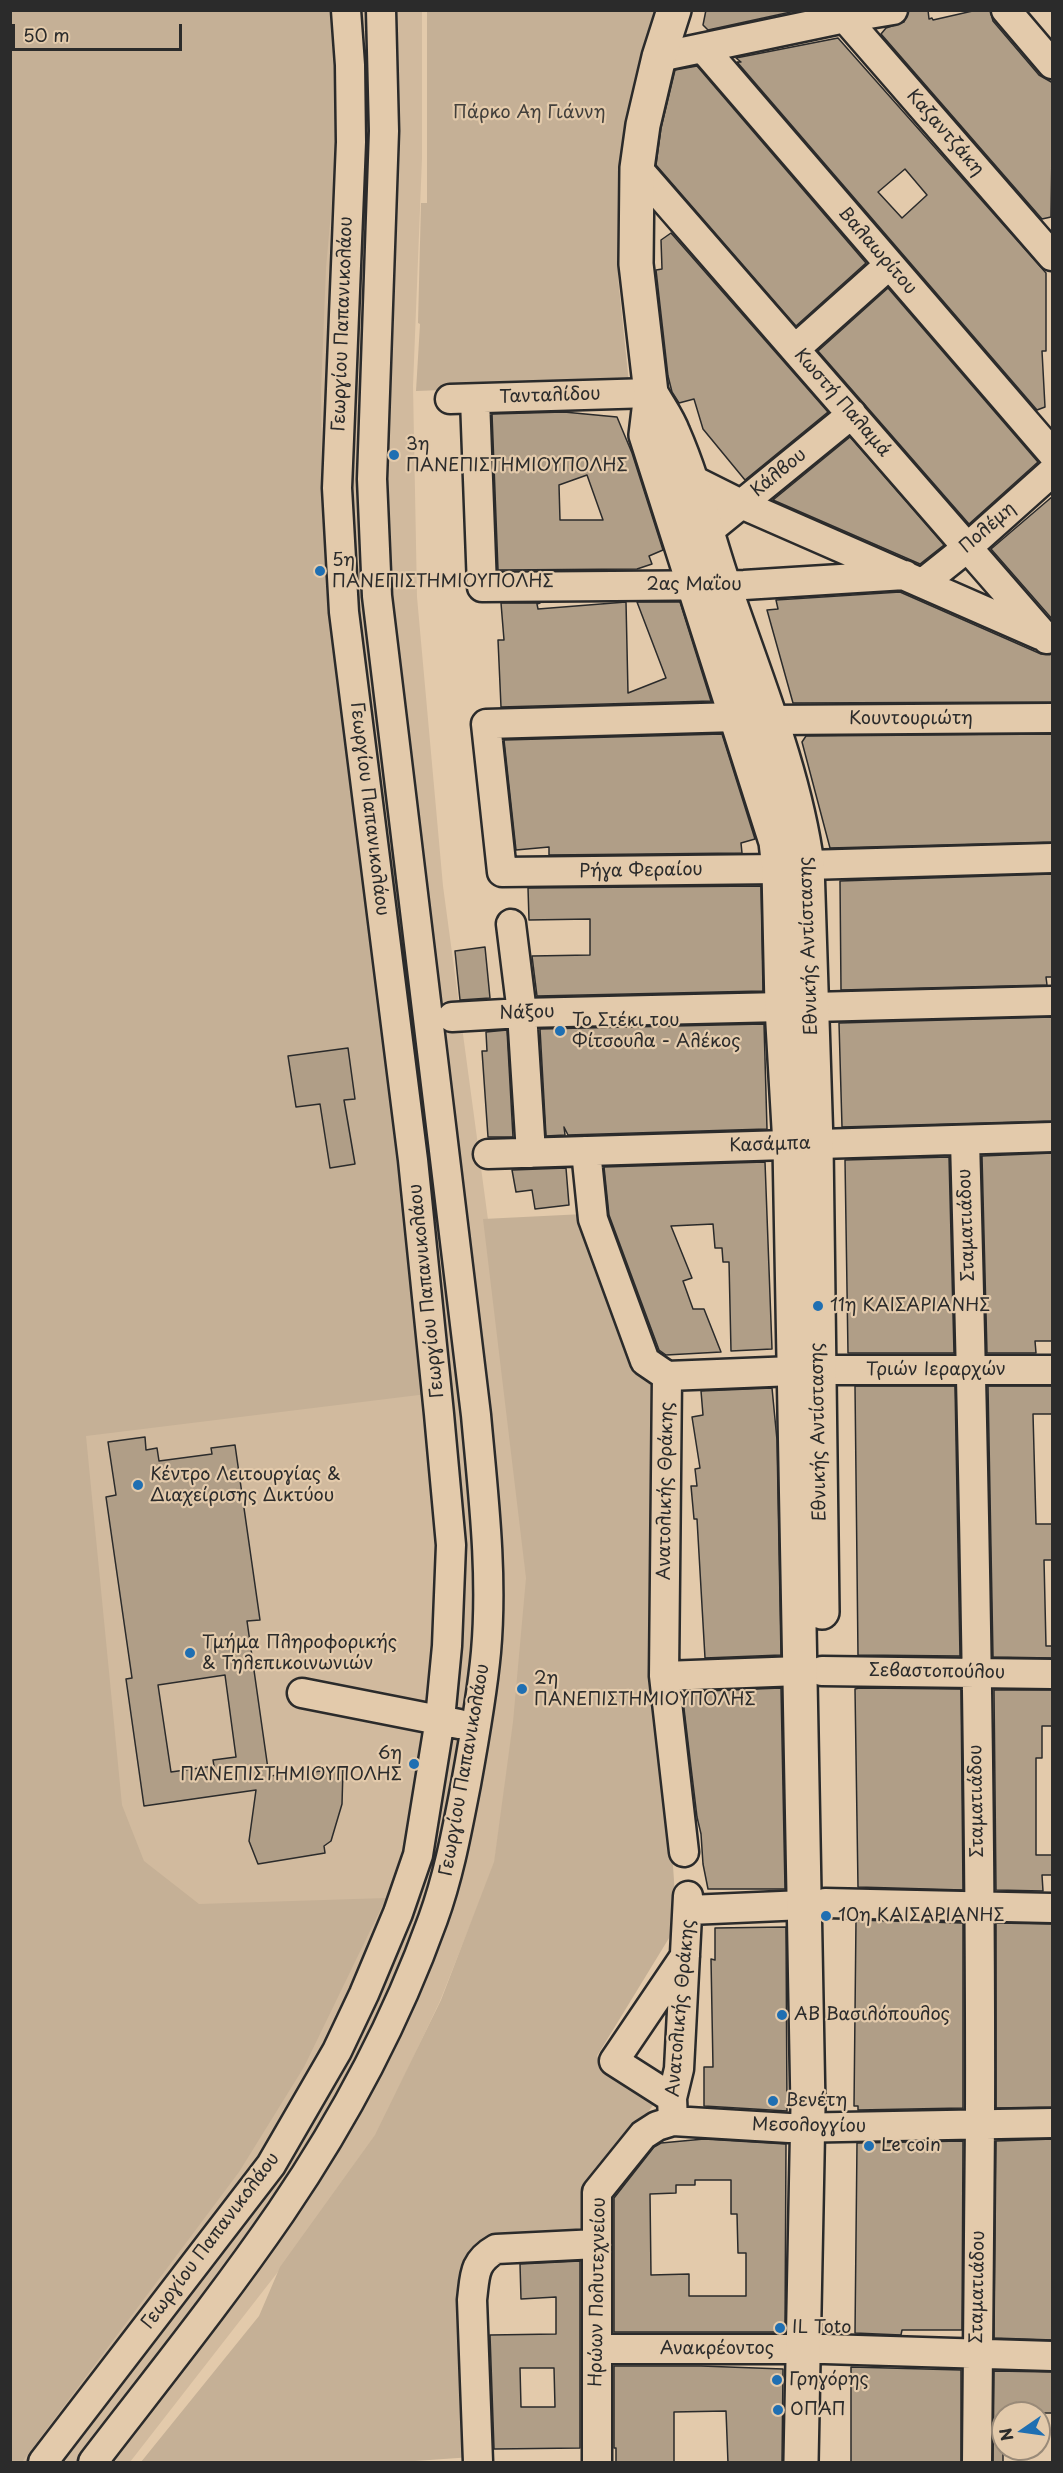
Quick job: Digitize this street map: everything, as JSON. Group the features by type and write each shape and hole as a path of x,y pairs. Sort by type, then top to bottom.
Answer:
{"main road":[{"name":"Εθνικής Αντίστασης","path":"674,10 658,57 643,125 637,168 636,264 651,393 646,435 709,585 770,720 797,814 793,867 803,1144 818,2127 813,2350 801,2463"},
{"name":"Εθνικής Αντίστασης","path":"651,393 673,430 707,532 709,585 737,717 776,842 793,867"},
{"name":"Εθνικής Αντίστασης","path":"813,2350 824,2463"}],"street":[{"name":"Γεωργίου Παπανικολάου","path":"43,2463 272,2165 338,2051 381,1953 418,1855 440,1719 447,1646 451,1545 440,1414 413,1160 344,612 338,488 351,142 350,65 346,10"},
{"name":"Γεωργίου Παπανικολάου","path":"93,2463 281,2211 328,2137 370,2063 401,2001 434,1917 452,1857 476,1728 486,1652 488,1598 483,1488 412,876 376,596 372,479 384,131 381,10"},
{"path":"658,57 841,14 893,10"},
{"path":"1006,10 1053,64"},
{"name":"Καζαντζάκη","path":"841,14 1053,256"},
{"name":"Βαλαωρίτου","path":"704,48 1053,453"},
{"name":"Κωστή Παλαμά","path":"637,168 1050,640"},
{"path":"795,349 889,265"},
{"name":"Τανταλίδου","path":"482,587 462,399 651,393"},
{"name":"Κάλβου","path":"707,532 852,414"},
{"name":"Πολέμη","path":"914,579 968,547 1053,472"},
{"name":"2ας Μαΐου","path":"691,479 741,504 1050,640"},
{"name":"2ας Μαΐου","path":"482,587 709,585 914,579"},
{"name":"Ρήγα Φεραίου","path":"737,717 486,724 502,872 793,867 1053,858"},
{"name":"Κουντουριώτη","path":"770,720 1053,718"},
{"path":"511,924 522,1013 531,1153"},
{"name":"Νάξου","path":"452,1017 522,1013 1053,1001"},
{"name":"Κασάμπα","path":"488,1154 1053,1137"},
{"name":"Σταματιάδου","path":"965,1140 976,1673 980,2124 977,2463"},
{"name":"Ανατολικής Θράκης","path":"586,1151 592,1219 645,1361 667,1376 664,1676 684,1852"},
{"name":"Τριών Ιεραρχών","path":"667,1376 806,1370 1053,1370"},
{"name":"Σεβαστοπούλου","path":"664,1676 811,1671 1053,1674"},
{"path":"302,1693 476,1728"},
{"name":"Ανατολικής Θράκης","path":"673,2109 679,2069 689,1903 815,1904"},
{"path":"815,1904 1053,1908"},
{"path":"673,2109 614,2061 686,1954"},
{"name":"Μεσολογγίου","path":"673,2109 789,2128 1053,2123"},
{"name":"Ηρώων Πολυτεχνείου","path":"597,2463 597,2192 643,2135 657,2126 673,2109"},
{"path":"478,2463 472,2300 475,2273 483,2256 496,2249 597,2244"},
{"name":"Ανακρέοντος","path":"598,2349 813,2350 1053,2356"}],"shaded area":[{"path":"11,11 422,11 422,158 413,386 417,597 443,886 520,1457 532,1589 494,1865 440,2001 377,2134 281,2268 130,2462 11,2462"}],"green space":[{"path":"11,11 338,11 340,42 337,145 326,268 321,391 322,504 328,614 350,772 427,1394 86,1436 122,1805 144,1861 199,1904 386,1898 304,2067 239,2172 22,2462 11,2462"},
{"name":"Πάρκο Αη Γιάννη","path":"427,11 663,11 636,91 620,187 618,277 629,383 416,391 420,324 418,323 421,203 427,203"},
{"path":"584,1214 658,1389 660,1674 677,1925 597,2056 656,2101 593,2190 590,2239 483,2250 472,2457 401,2462 141,2462 259,2316 280,2267 375,2135 441,2000 494,1862 513,1722 526,1578 483,1219"}],"building":[{"path":"706,10 800,10 708,30 703,25"},
{"path":"909,10 928,10 929,19 933,20 977,10 990,10 993,21 1039,75 1053,83 1051,217 1042,219 881,34 886,28 904,22"},
{"path":"838,38 1046,273 1046,351 1042,351 1045,407 1037,410 737,62 741,62 736,58","holes":["905,169 927,195 902,218 878,192"]},
{"path":"697,66 866,263 796,326 656,165 661,128 675,70"},
{"path":"671,233 828,412 745,480 703,429 694,399 679,403 672,392 668,376 656,270 662,269 661,240"},
{"path":"888,288 1038,462 969,524 818,351"},
{"path":"564,412 617,417 632,453 663,550 649,556 652,564 637,569 498,570 492,414","holes":["587,475 603,520 560,520 559,485"]},
{"path":"850,437 944,545 920,564 773,500"},
{"path":"1053,496 1053,620 991,549"},
{"path":"900,592 1041,654 1053,654 1053,702 793,703 767,610 778,609 776,600"},
{"path":"626,602 628,693 666,678 637,602 680,602 711,701 501,707 498,640 504,640 501,603 540,603 537,604 538,609"},
{"path":"722,734 755,839 741,843 742,853 549,855 549,847 516,850 504,740"},
{"path":"1053,734 1053,842 830,848 802,742 806,736"},
{"path":"1053,874 1053,977 1046,977 1047,985 841,990 840,881"},
{"path":"761,886 763,991 537,996 532,956 590,955 590,919 529,920 528,888"},
{"path":"485,947 490,998 460,1000 455,951"},
{"path":"1053,1017 1053,1121 842,1127 839,1023"},
{"path":"764,1024 767,1129 568,1135 564,1127 565,1135 546,1136 540,1029"},
{"path":"507,1030 513,1137 488,1137 482,1051 487,1051 486,1032"},
{"path":"348,1048 355,1099 344,1100 355,1164 330,1168 320,1104 296,1107 288,1056"},
{"path":"1053,1153 1053,1341 1035,1341 1036,1353 987,1353 982,1156"},
{"path":"949,1157 954,1353 848,1353 845,1160"},
{"path":"765,1162 772,1349 731,1351 729,1262 723,1262 722,1248 715,1248 713,1224 671,1226 692,1278 683,1281 693,1309 704,1309 721,1352 666,1355 659,1350 609,1215 604,1167"},
{"path":"566,1168 569,1205 535,1209 532,1190 516,1192 512,1170"},
{"path":"855,1386 955,1386 960,1656 858,1655"},
{"path":"988,1386 1053,1386 1053,1414 1033,1414 1036,1524 1053,1524 1053,1560 1044,1560 1046,1646 1053,1646 1053,1658 993,1657"},
{"path":"772,1388 777,1440 781,1655 705,1658 697,1519 694,1519 691,1486 697,1486 695,1469 700,1468 692,1417 703,1415 701,1391"},
{"name":"Τμήμα Πληροφορικής & Τηλεπικοινωνιών","path":"145,1437 146,1450 157,1448 159,1461 212,1454 211,1448 235,1445 260,1620 247,1621 269,1776 343,1769 342,1804 331,1841 324,1846 325,1853 258,1864 249,1841 256,1790 144,1806 126,1679 132,1678 106,1497 116,1495 108,1442","holes":["225,1675 236,1757 213,1760 214,1766 171,1772 158,1685"]},
{"path":"781,1688 785,1889 708,1889 682,1692"},
{"path":"855,1689 961,1689 963,1890 858,1887"},
{"path":"994,1690 1053,1690 1053,1726 1042,1726 1042,1758 1036,1758 1036,1855 1053,1855 1053,1875 1042,1875 1043,1891 996,1890"},
{"path":"856,1920 963,1923 963,2108 858,2110 858,2106 854,2106"},
{"path":"996,1923 1053,1924 1053,2107 996,2108"},
{"path":"786,1927 787,2111 704,2106 704,2067 713,2067 711,1959 715,1960 715,1928"},
{"path":"704,2139 786,2144 785,2332 614,2332 614,2198 654,2147 661,2143","holes":["695,2180 731,2180 731,2214 737,2214 738,2253 746,2253 746,2296 689,2296 689,2274 651,2275 650,2194 676,2193 676,2185 695,2185"]},
{"path":"1053,2139 1053,2340 994,2338 996,2141"},
{"path":"963,2141 962,2330 902,2330 901,2335 855,2333 857,2143"},
{"path":"580,2261 580,2448 494,2449 490,2335 556,2334 556,2297 521,2299 520,2264","holes":["520,2368 554,2368 555,2407 521,2407"]},
{"path":"614,2366 783,2369 782,2463 728,2463 726,2411 674,2412 674,2463 616,2463"},
{"path":"851,2367 961,2370 961,2463 851,2463"},
{"path":"994,2371 1053,2372 1053,2413 1051,2413 1051,2401 994,2401"}],"place":[{"name":"3η ΠΑΝΕΠΙΣΤΗΜΙΟΥΠΟΛΗΣ","path":"394,455"},
{"name":"5η ΠΑΝΕΠΙΣΤΗΜΙΟΥΠΟΛΗΣ","path":"320,571"},
{"name":"Το Στέκι του Φίτσουλα - Αλέκος","path":"560,1031"},
{"name":"11η ΚΑΙΣΑΡΙΑΝΗΣ","path":"818,1306"},
{"name":"Κέντρο Λειτουργίας & Διαχείρισης Δικτύου","path":"138,1485"},
{"name":"Τμήμα Πληροφορικής & Τηλεπικοινωνιών","path":"190,1653"},
{"name":"2η ΠΑΝΕΠΙΣΤΗΜΙΟΥΠΟΛΗΣ","path":"522,1689"},
{"name":"6η ΠΑΝΕΠΙΣΤΗΜΙΟΥΠΟΛΗΣ","path":"414,1764"},
{"name":"10η ΚΑΙΣΑΡΙΑΝΗΣ","path":"826,1916"},
{"name":"ΑΒ Βασιλόπουλος","path":"782,2015"},
{"name":"Βενέτη","path":"773,2101"},
{"name":"Le coin","path":"869,2146"},
{"name":"IL Toto","path":"780,2328"},
{"name":"Γρηγόρης","path":"777,2380"},
{"name":"ΟΠΑΠ","path":"778,2410"}]}
